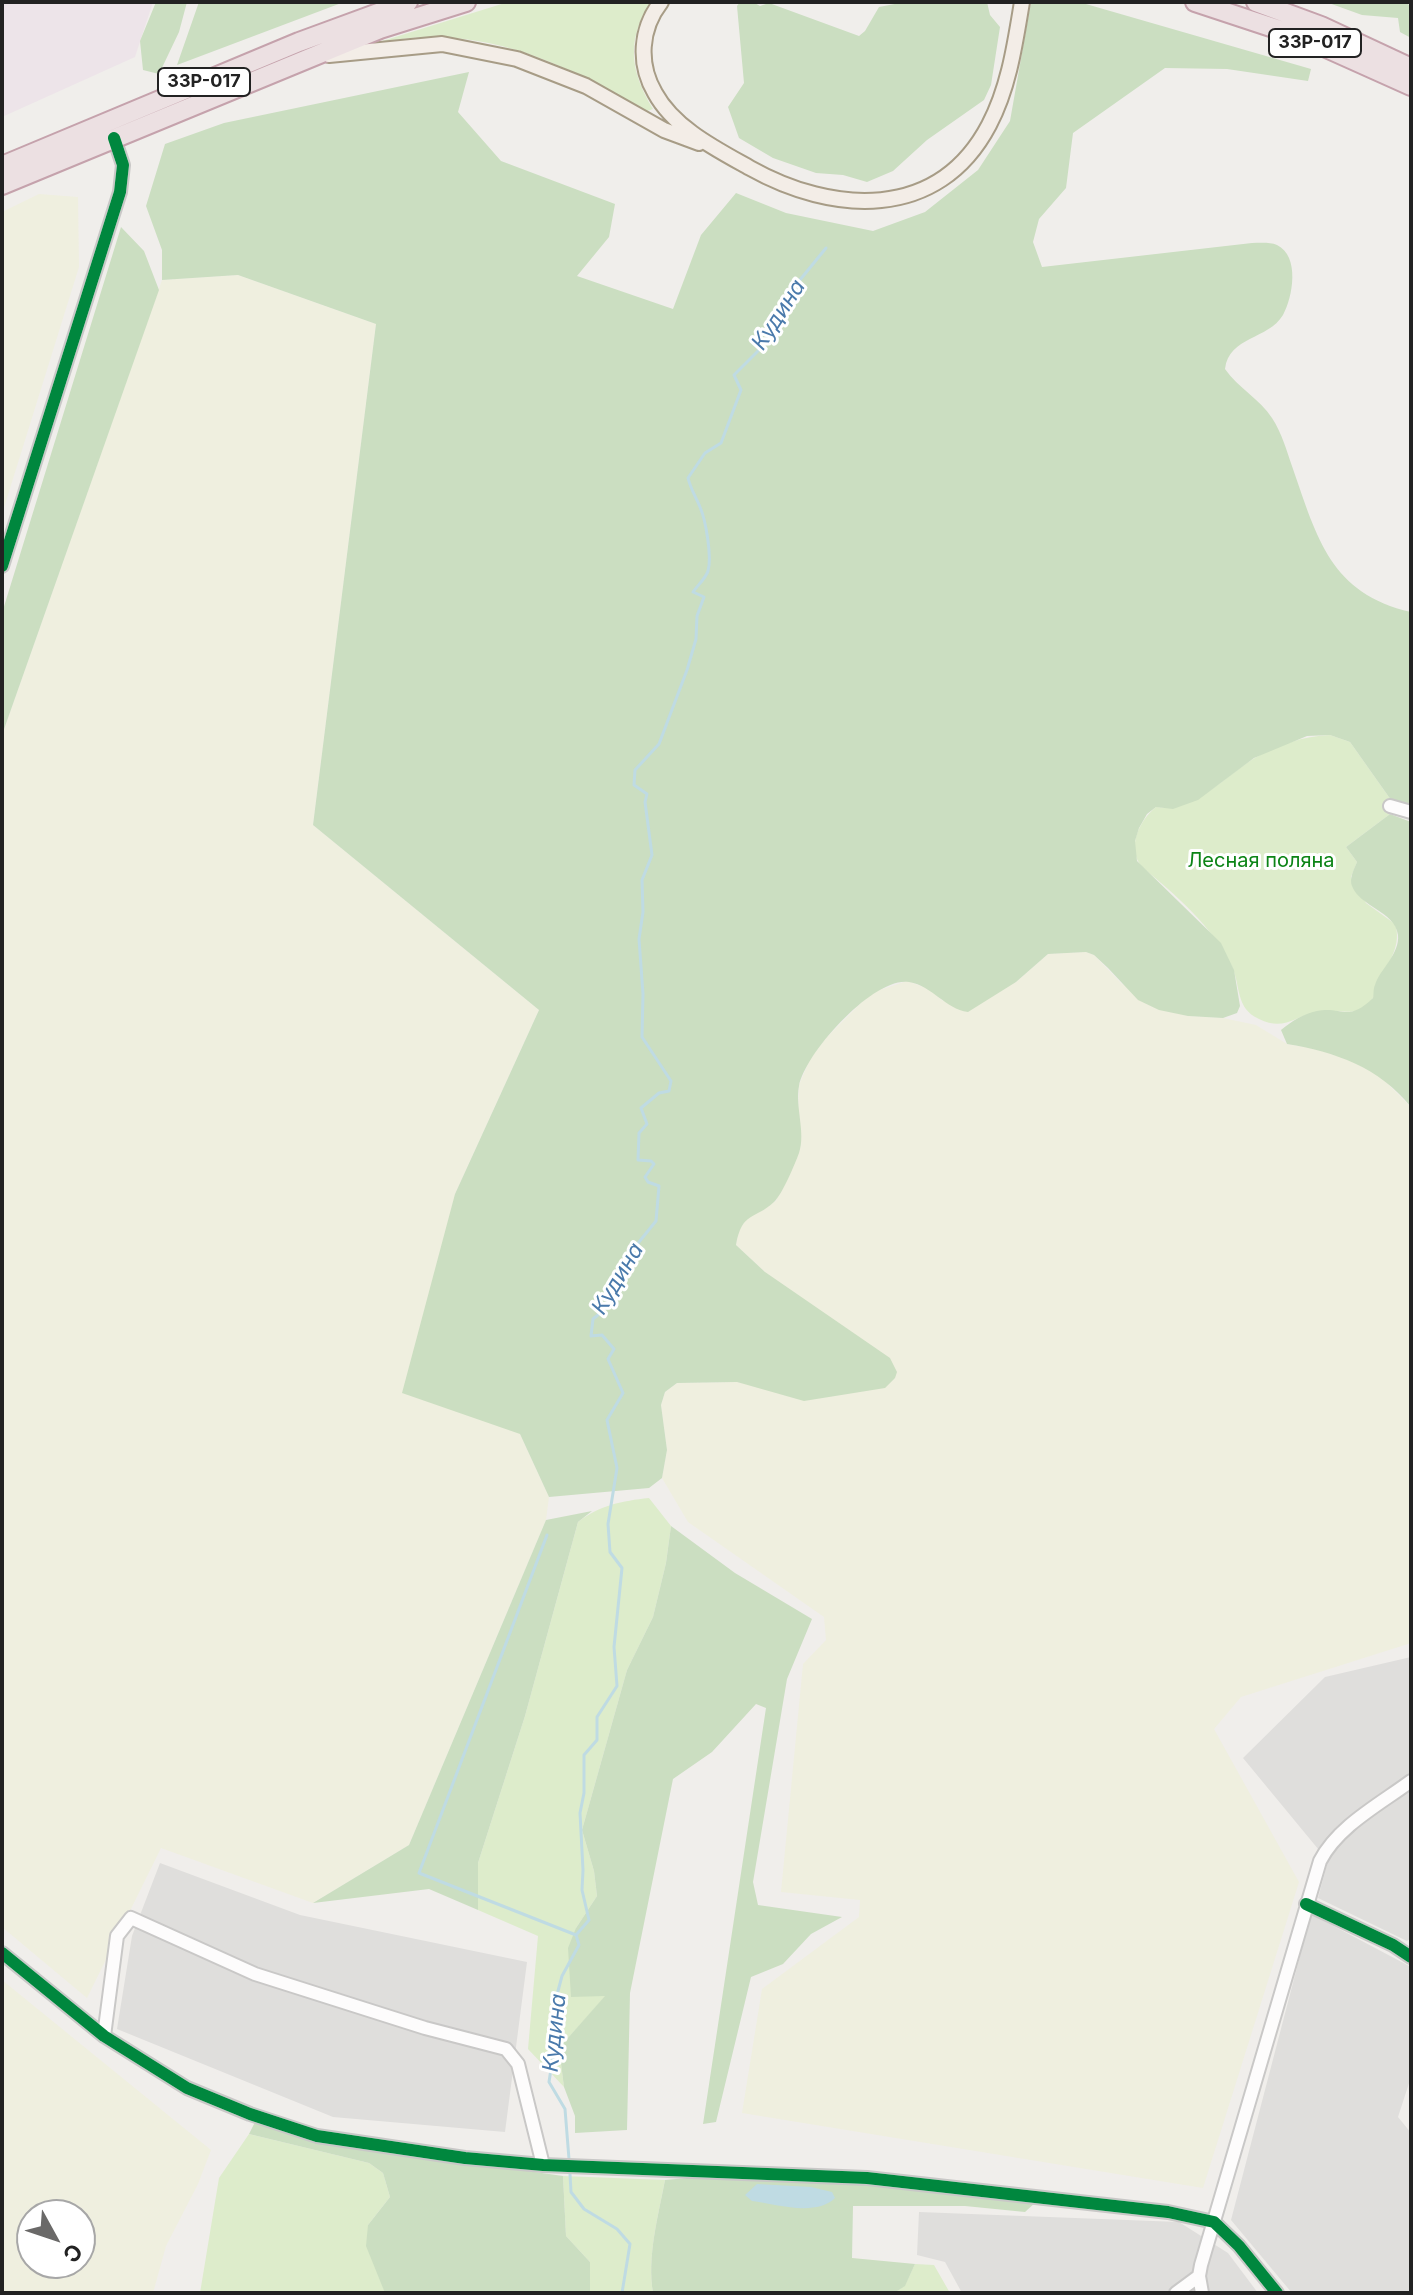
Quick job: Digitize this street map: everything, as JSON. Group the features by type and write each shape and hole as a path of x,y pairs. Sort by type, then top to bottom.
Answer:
{"highway":[{"name":"33Р-017","path":"2,166 299,42 408,2"},
{"name":"33Р-017","path":"2,185 380,29 466,2"},
{"name":"33Р-017","path":"1195,2 1304,38 1411,86"},
{"name":"33Р-017","path":"1256,2 1321,26 1411,68"}],"main road":[{"path":"661,2 650,19 644,42 648,79 666,110 718,151"},
{"path":"313,57 442,44 517,59 586,86 664,130 718,151 776,182 833,200 884,201 934,183 961,162 989,125 1011,62 1022,2"}],"street":[{"path":"2,566 120,192 123,165 114,138"},
{"path":"1390,806 1411,812"},
{"path":"1202,2293 1199,2276 1316,1873 1328,1846 1341,1833 1411,1781"},
{"path":"1306,1904 1393,1945 1411,1957"},
{"path":"104,2036 117,1936 131,1918 255,1974 425,2028 506,2049 514,2055 518,2064 543,2165"},
{"path":"2,1953 104,2036 187,2088 250,2114 317,2136 465,2158 543,2165 867,2178 1168,2212 1214,2222 1239,2246 1277,2293"},
{"path":"1176,2293 1199,2276"}],"shaded area":[{"path":"2,2 153,2 135,57 2,117"},
{"path":"1411,1657 1411,1938 1407,1941 1318,1898 1328,1861 1243,1758 1325,1677"},
{"path":"160,1863 300,1915 527,1962 505,2132 333,2117 117,2029 132,1936"},
{"path":"1311,1914 1411,1967 1411,2077 1398,2117 1411,2133 1411,2293 1292,2293 1231,2220"},
{"path":"919,2212 1179,2222 1228,2253 1258,2293 962,2293 945,2262 917,2255"}],"green space":[{"path":"156,2 187,2 179,32 159,74 143,70 140,41"},
{"path":"199,2 344,2 177,65"},
{"path":"508,2 651,2 638,29 634,56 639,82 653,109 647,111 594,82 514,49 457,38 407,38 376,43"},
{"path":"740,2 753,2 760,6 769,3 859,36 879,7 905,2 987,2 990,15 1000,27 991,85 984,100 927,140 893,171 867,182 843,175 816,173 773,158 739,138 728,107 744,83 737,6"},
{"path":"1031,2 1079,2 1311,69 1308,81 1227,69 1165,68 1073,133 1066,188 1039,219 1033,242 1042,267 1252,243 1274,244 1284,250 1292,267 1292,288 1283,315 1268,329 1234,350 1225,369 1276,424 1310,518 1331,560 1362,592 1384,604 1411,612 1411,806 1391,800 1350,742 1330,735 1307,736 1254,758 1198,800 1173,809 1156,807 1147,814 1135,841 1137,861 1221,943 1234,970 1240,1006 1237,1013 1223,1018 1159,1010 1138,1000 1094,955 1086,952 1048,954 1016,982 968,1012 952,1007 925,988 909,982 894,983 860,1004 827,1037 804,1072 798,1094 801,1145 797,1158 777,1198 746,1221 736,1245 765,1272 890,1358 897,1372 895,1378 885,1388 804,1401 737,1382 677,1383 665,1392 661,1405 667,1450 662,1478 649,1488 549,1497 520,1434 402,1393 455,1194 539,1010 313,825 376,324 238,275 162,280 162,250 146,206 165,144 224,123 469,72 458,112 501,161 615,204 609,237 577,276 673,309 701,235 736,193 786,213 873,231 925,212 978,170 1010,121"},
{"path":"1326,2 1406,2 1411,7 1411,38 1400,32 1398,18 1362,15"},
{"path":"39,194 78,197 79,267 2,514 2,212"},
{"path":"121,227 144,251 159,290 2,735 2,613"},
{"path":"238,275 376,324 313,825 539,1010 455,1194 520,1434 549,1497 546,1520 409,1845 313,1903 161,1848 87,1998 2,1927 2,735 162,280"},
{"name":"Лесная поляна","path":"1330,735 1350,742 1391,800 1390,814 1346,847 1357,862 1351,877 1366,903 1395,924 1396,946 1377,982 1373,998 1361,1009 1324,1011 1275,1024 1259,1019 1246,1009 1232,967 1215,939 1180,900 1142,867 1137,860 1135,843 1144,820 1156,807 1170,807 1195,799 1253,759 1281,746 1300,739"},
{"path":"1390,814 1411,822 1411,1107 1385,1081 1370,1072 1339,1057 1287,1044 1281,1030 1307,1014 1326,1010 1351,1012 1373,998 1378,979 1396,949 1398,935 1391,920 1356,893 1351,880 1357,862 1346,847"},
{"path":"1086,952 1094,955 1122,984 1188,1016 1223,1018 1256,1025 1287,1044 1322,1050 1351,1061 1378,1074 1411,1107 1411,1643 1241,1697 1214,1729 1299,1882 1203,2188 742,2113 762,1989 859,1917 860,1900 781,1892 803,1664 826,1640 824,1617 688,1522 662,1478 667,1450 661,1405 665,1392 677,1383 737,1382 759,1387 765,1272 736,1245 739,1228 752,1214 776,1201 798,1115 799,1085 810,1059 826,1038 871,993 907,981 929,989 943,1001 1016,982 1048,954"},
{"path":"649,1498 671,1526 666,1563 653,1617 627,1670 582,1830 594,1871 597,1896 576,1928 606,1996 559,2048 564,2087 528,2049 538,1936 478,1910 478,1863 525,1716 578,1522 612,1505"},
{"path":"592,1511 578,1522 525,1716 478,1863 478,1910 429,1889 313,1903 409,1845 546,1520"},
{"path":"671,1526 735,1573 812,1619 787,1679 753,1882 758,1905 842,1917 811,1934 783,1964 751,1977 716,2122 703,2124 766,1708 756,1704 712,1752 673,1779 630,1993 627,2130 575,2133 575,2116 564,2087 559,2048 605,1996 571,1997 568,1948 576,1928 597,1896 594,1871 582,1830 627,1670 653,1617"},
{"path":"2,1980 211,2150 198,2184 166,2246 153,2293 2,2293"},
{"path":"256,2120 317,2141 563,2176 566,2236 590,2262 590,2293 385,2293 366,2246 368,2225 390,2197 383,2173 369,2163 249,2134"},
{"path":"249,2134 369,2163 383,2173 390,2197 368,2225 385,2293 200,2293 219,2178"},
{"path":"563,2176 665,2180 652,2251 653,2293 590,2293 590,2262 566,2236"},
{"path":"665,2180 893,2183 1036,2202 1025,2212 965,2206 853,2206 852,2258 915,2264 905,2286 894,2293 653,2293 652,2251"},
{"path":"915,2264 934,2265 950,2293 894,2293 905,2285"}],"water":[{"path":"757,2184 811,2187 832,2192 835,2198 827,2204 806,2208 752,2201 745,2195"}],"waterway":[{"name":"Кудина","path":"569,2159 565,2109 549,2082 555,2043 554,2006 562,1976 579,1945 576,1935 589,1920 582,1890 580,1813 584,1793 584,1755 597,1740 597,1717 617,1686 614,1647 622,1568 610,1552 608,1524 617,1468 607,1420 623,1393 608,1359 614,1349 602,1335 591,1336 593,1319 604,1310 626,1258 656,1221 659,1186 648,1182 645,1177 654,1164 638,1160 639,1133 647,1124 641,1108 659,1093 669,1091 671,1081 642,1037 639,939 643,912 642,880 652,855 645,802 647,794 634,785 635,770 659,744 687,670 696,639 697,616 704,597 693,592 708,571 708,539 688,478 705,453 721,443 741,390 734,375 765,344 782,302 826,248"},
{"path":"547,1535 419,1873 576,1935"},
{"name":"Кудина","path":"570,2174 571,2192 584,2209 617,2229 630,2244 622,2293"}],"cycle path":[{"path":"2,566 120,192 123,165 114,138"},
{"path":"1306,1904 1393,1945 1411,1957"},
{"path":"2,1953 104,2036 187,2088 250,2114 317,2136 465,2158 543,2165 867,2178 1168,2212 1214,2222 1239,2246 1277,2293"}]}
